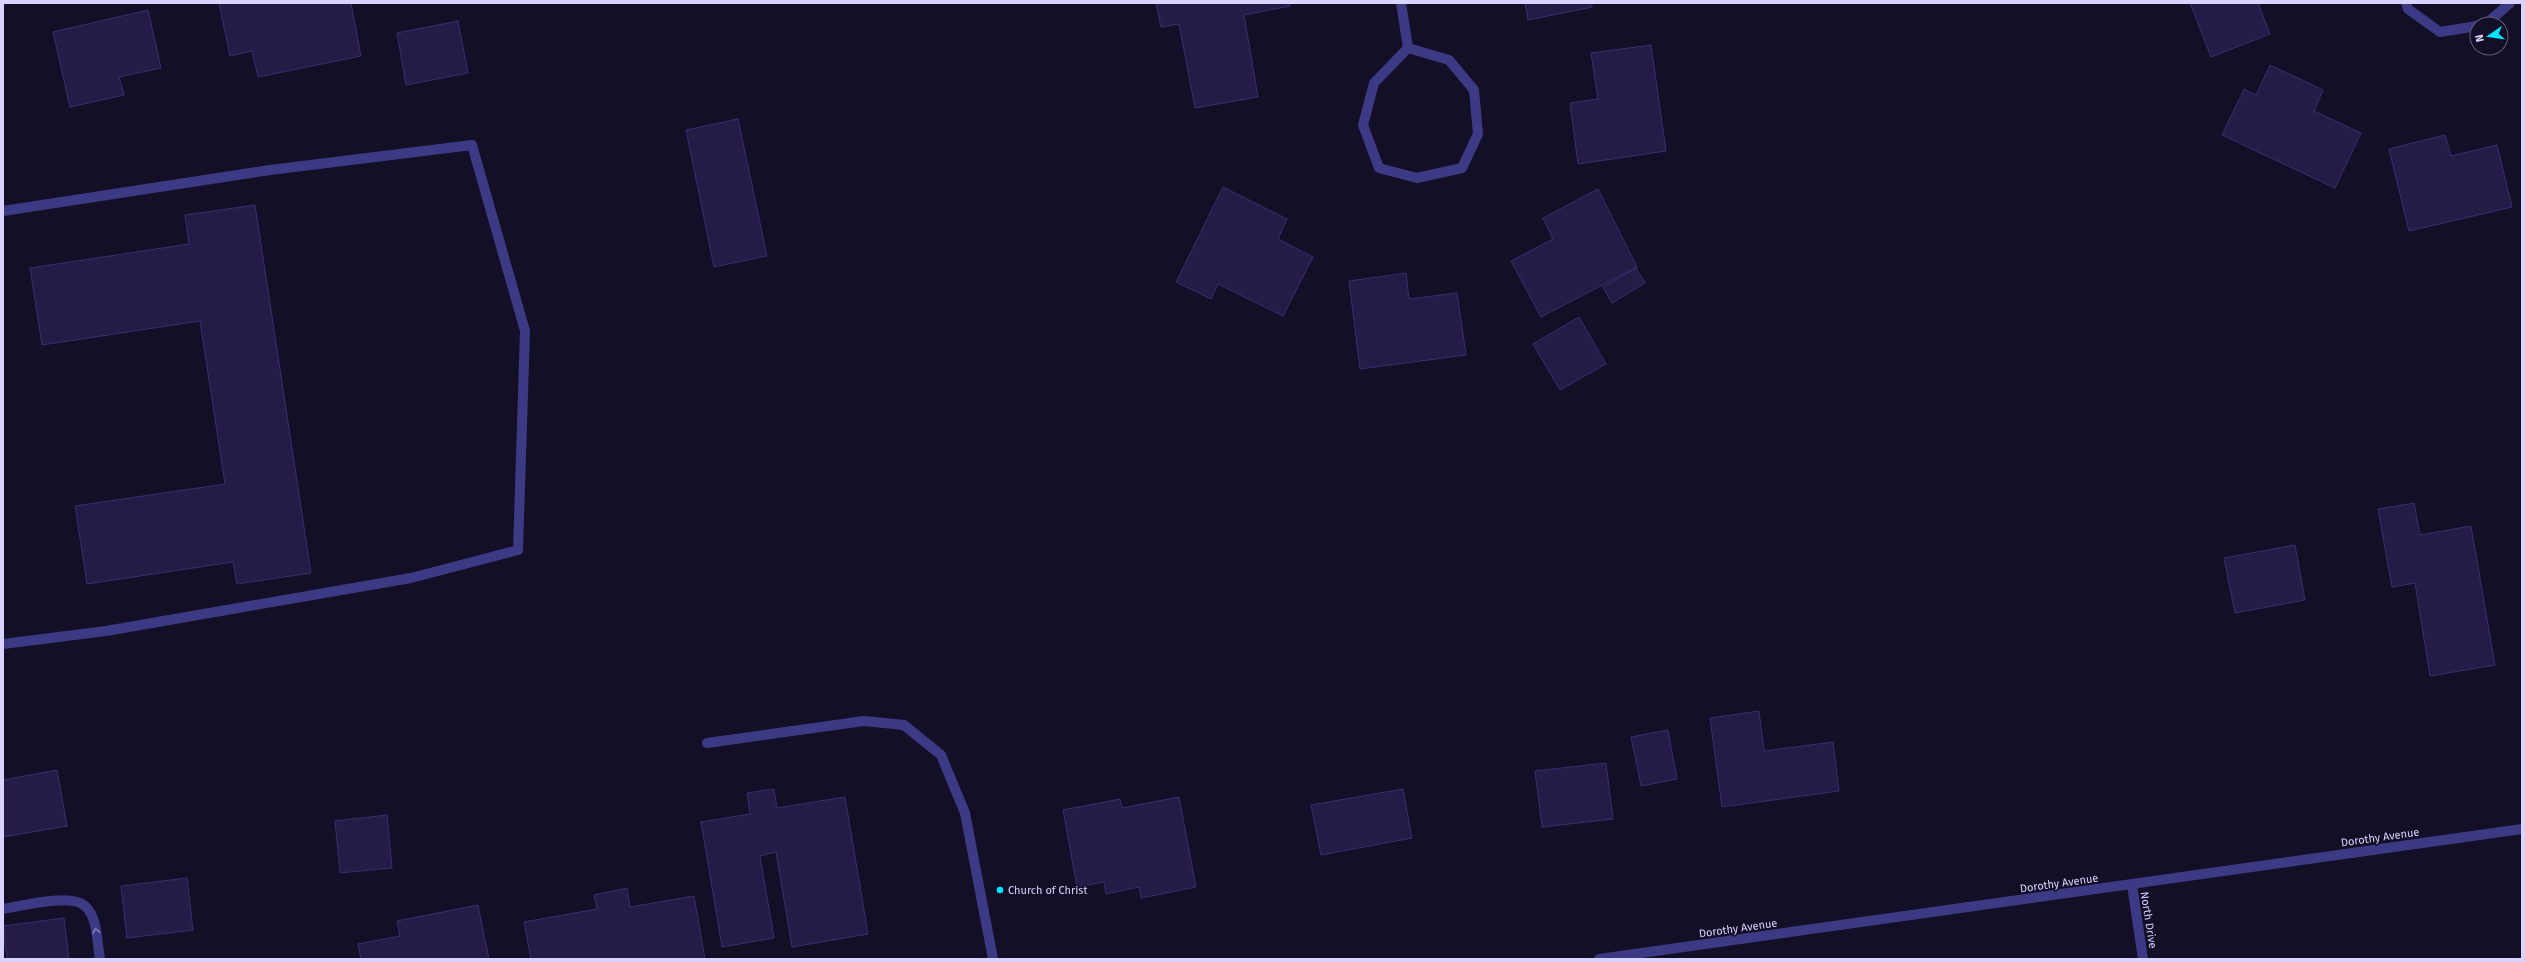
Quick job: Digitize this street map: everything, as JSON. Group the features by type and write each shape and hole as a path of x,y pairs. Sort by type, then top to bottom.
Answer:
{"street":[{"path":"1401,3 1408,48"},
{"path":"2406,3 2408,9 2440,32 2469,27"},
{"path":"2495,16 2510,3"},
{"path":"1408,48 1449,60 1474,90 1478,134 1462,168 1417,178 1379,168 1363,125 1374,83 1408,48"},
{"path":"3,211 270,170 472,145 525,330 518,550 411,578 106,630 3,644"},
{"path":"707,743 864,721 904,725 941,756 965,813 993,959"},
{"name":"Dorothy Avenue","path":"1599,959 2522,829"},
{"name":"North Drive","path":"2132,885 2143,959"},
{"path":"3,910 46,902 73,900 85,906 94,921 100,959"}],"building":[{"path":"219,3 351,3 361,56 258,77 252,51 230,56"},
{"path":"1156,3 1289,3 1290,6 1244,15 1258,97 1195,108 1179,24 1161,27"},
{"path":"1525,3 1592,3 1592,7 1528,20"},
{"path":"2190,3 2258,3 2270,34 2211,57"},
{"path":"148,10 161,68 119,77 124,95 70,107 53,32"},
{"path":"458,21 468,73 406,85 397,33"},
{"path":"1651,45 1666,151 1578,164 1570,103 1598,99 1591,53"},
{"path":"2270,65 2323,90 2314,111 2361,133 2335,188 2222,135 2244,89 2256,95"},
{"path":"738,119 767,256 714,267 686,130"},
{"path":"2445,135 2451,156 2497,145 2512,207 2409,231 2389,149"},
{"path":"1223,187 1287,219 1278,239 1313,257 1283,316 1218,284 1211,299 1176,282"},
{"path":"1598,189 1637,267 1541,317 1511,261 1553,239 1543,218"},
{"path":"255,205 311,573 237,584 233,562 87,584 75,506 225,484 200,321 42,345 30,268 189,244 185,215"},
{"path":"1636,268 1645,283 1612,303 1603,287"},
{"path":"1406,273 1409,299 1457,293 1466,355 1360,369 1349,281"},
{"path":"1579,317 1606,364 1560,390 1533,344"},
{"path":"2414,503 2420,535 2471,526 2495,665 2430,676 2415,583 2392,587 2378,509"},
{"path":"2295,545 2305,600 2235,613 2224,558"},
{"path":"1759,711 1764,751 1833,742 1839,791 1722,807 1710,718"},
{"path":"1668,730 1677,779 1641,786 1631,737"},
{"path":"1606,763 1613,819 1542,827 1535,771"},
{"path":"57,770 67,826 3,837 3,780"},
{"path":"774,789 777,808 845,797 868,934 792,947 776,852 760,856 774,938 722,947 701,822 750,814 747,793"},
{"path":"1403,789 1412,838 1321,855 1311,805"},
{"path":"1179,797 1196,887 1141,898 1139,887 1106,894 1104,882 1077,887 1063,810 1120,799 1122,808"},
{"path":"387,815 392,868 340,873 335,821"},
{"path":"187,878 193,930 127,938 121,886"},
{"path":"627,888 630,907 694,896 705,959 531,959 524,922 597,909 594,895"},
{"path":"478,905 489,959 361,959 358,944 400,936 397,921"},
{"path":"64,918 69,959 7,959 3,926"}],"place":[{"name":"Church of Christ","path":"1000,890"}]}
